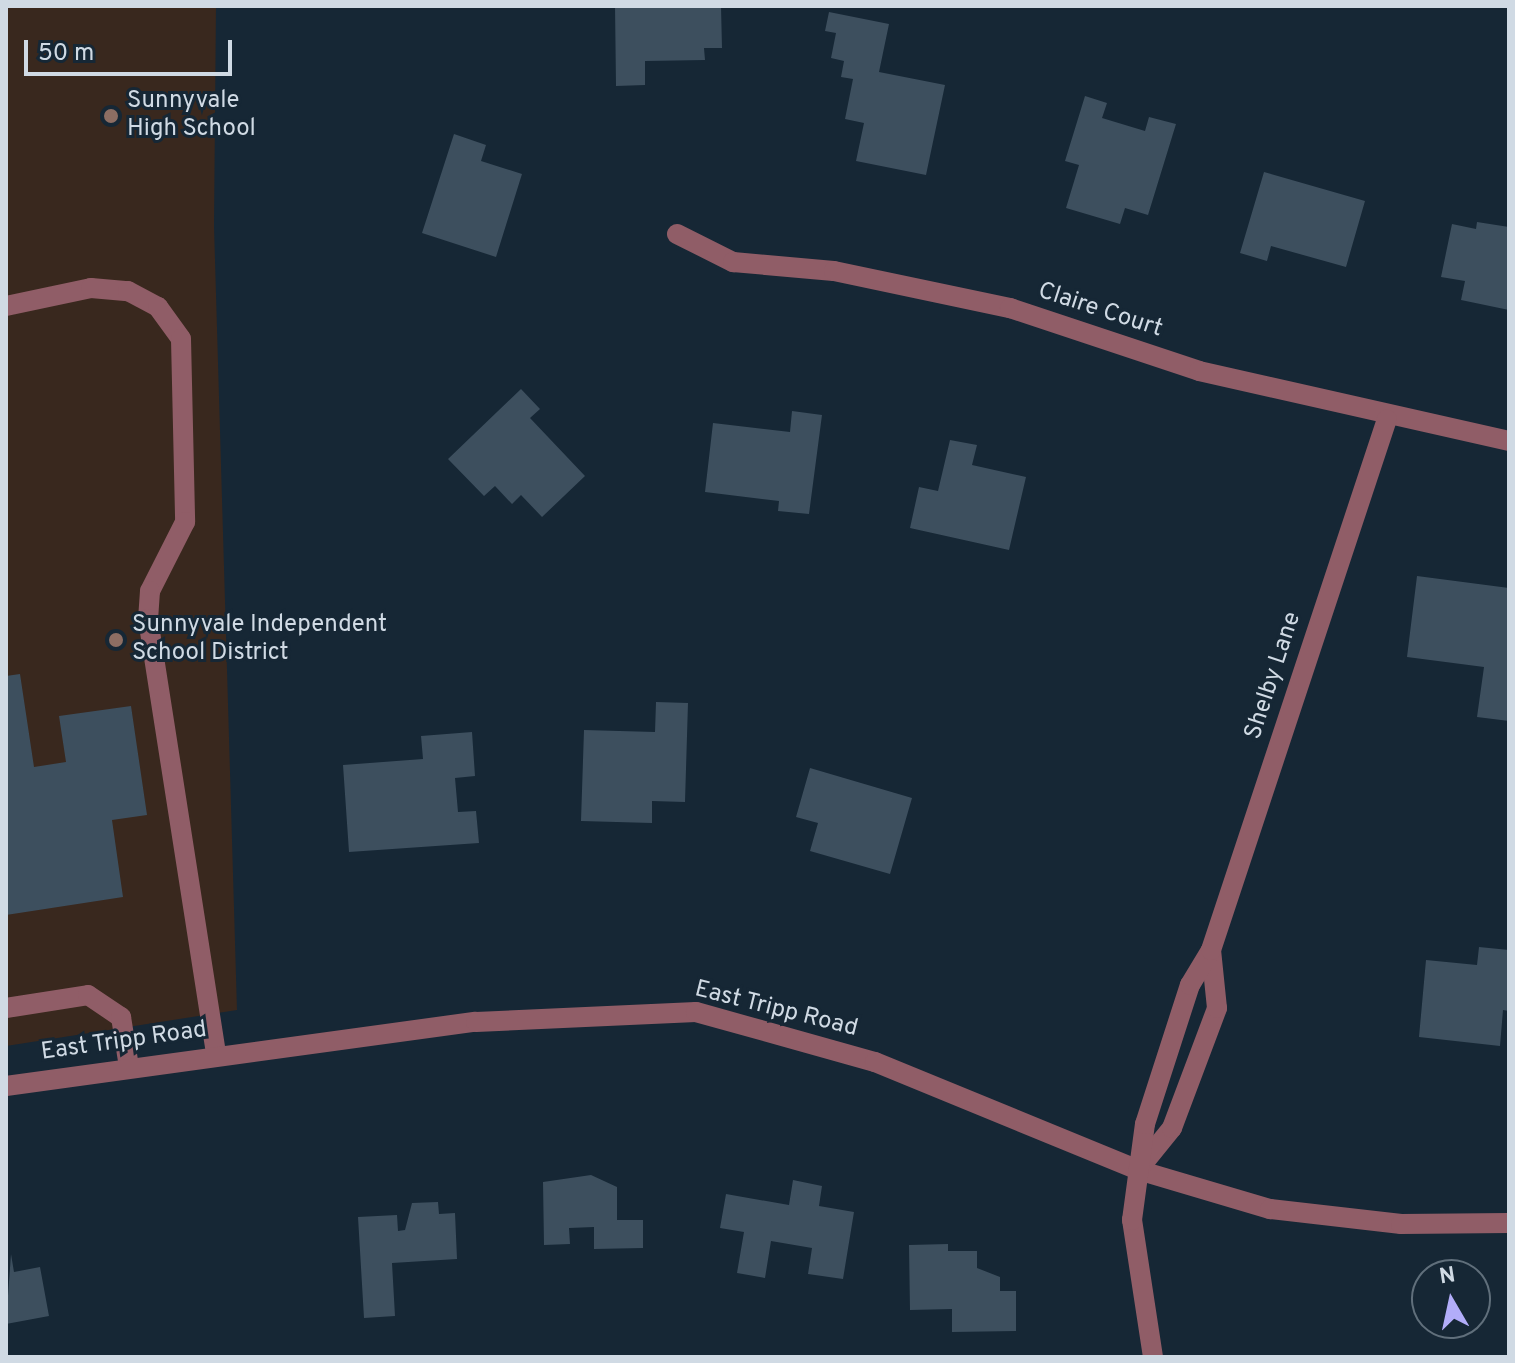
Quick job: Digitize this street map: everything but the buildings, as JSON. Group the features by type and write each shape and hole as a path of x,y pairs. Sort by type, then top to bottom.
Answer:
{"street":[{"name":"Claire Court","path":"677,234 733,262 834,271 1010,308 1199,371 1387,419 1509,441"},
{"path":"6,306 91,288 128,291 158,307 181,339 185,522 150,591 148,619 216,1055"},
{"name":"Shelby Lane","path":"1138,1170 1145,1124 1190,985 1211,950 1387,419"},
{"name":"Shelby Lane","path":"1138,1170 1172,1128 1217,1008 1211,950"},
{"path":"6,1008 88,995 121,1017 129,1067"},
{"name":"East Tripp Road","path":"6,1086 476,1022 696,1012 875,1062 1138,1170 1270,1209 1401,1224 1509,1223"},
{"path":"1138,1170 1132,1220 1153,1357"}],"shaded area":[{"name":"Sunnyvale Independent School District","path":"6,6 216,6 214,226 237,1010 6,1046"}],"place":[{"name":"Sunnyvale High School","path":"111,116"},
{"name":"Sunnyvale Independent School District","path":"116,640"}]}
